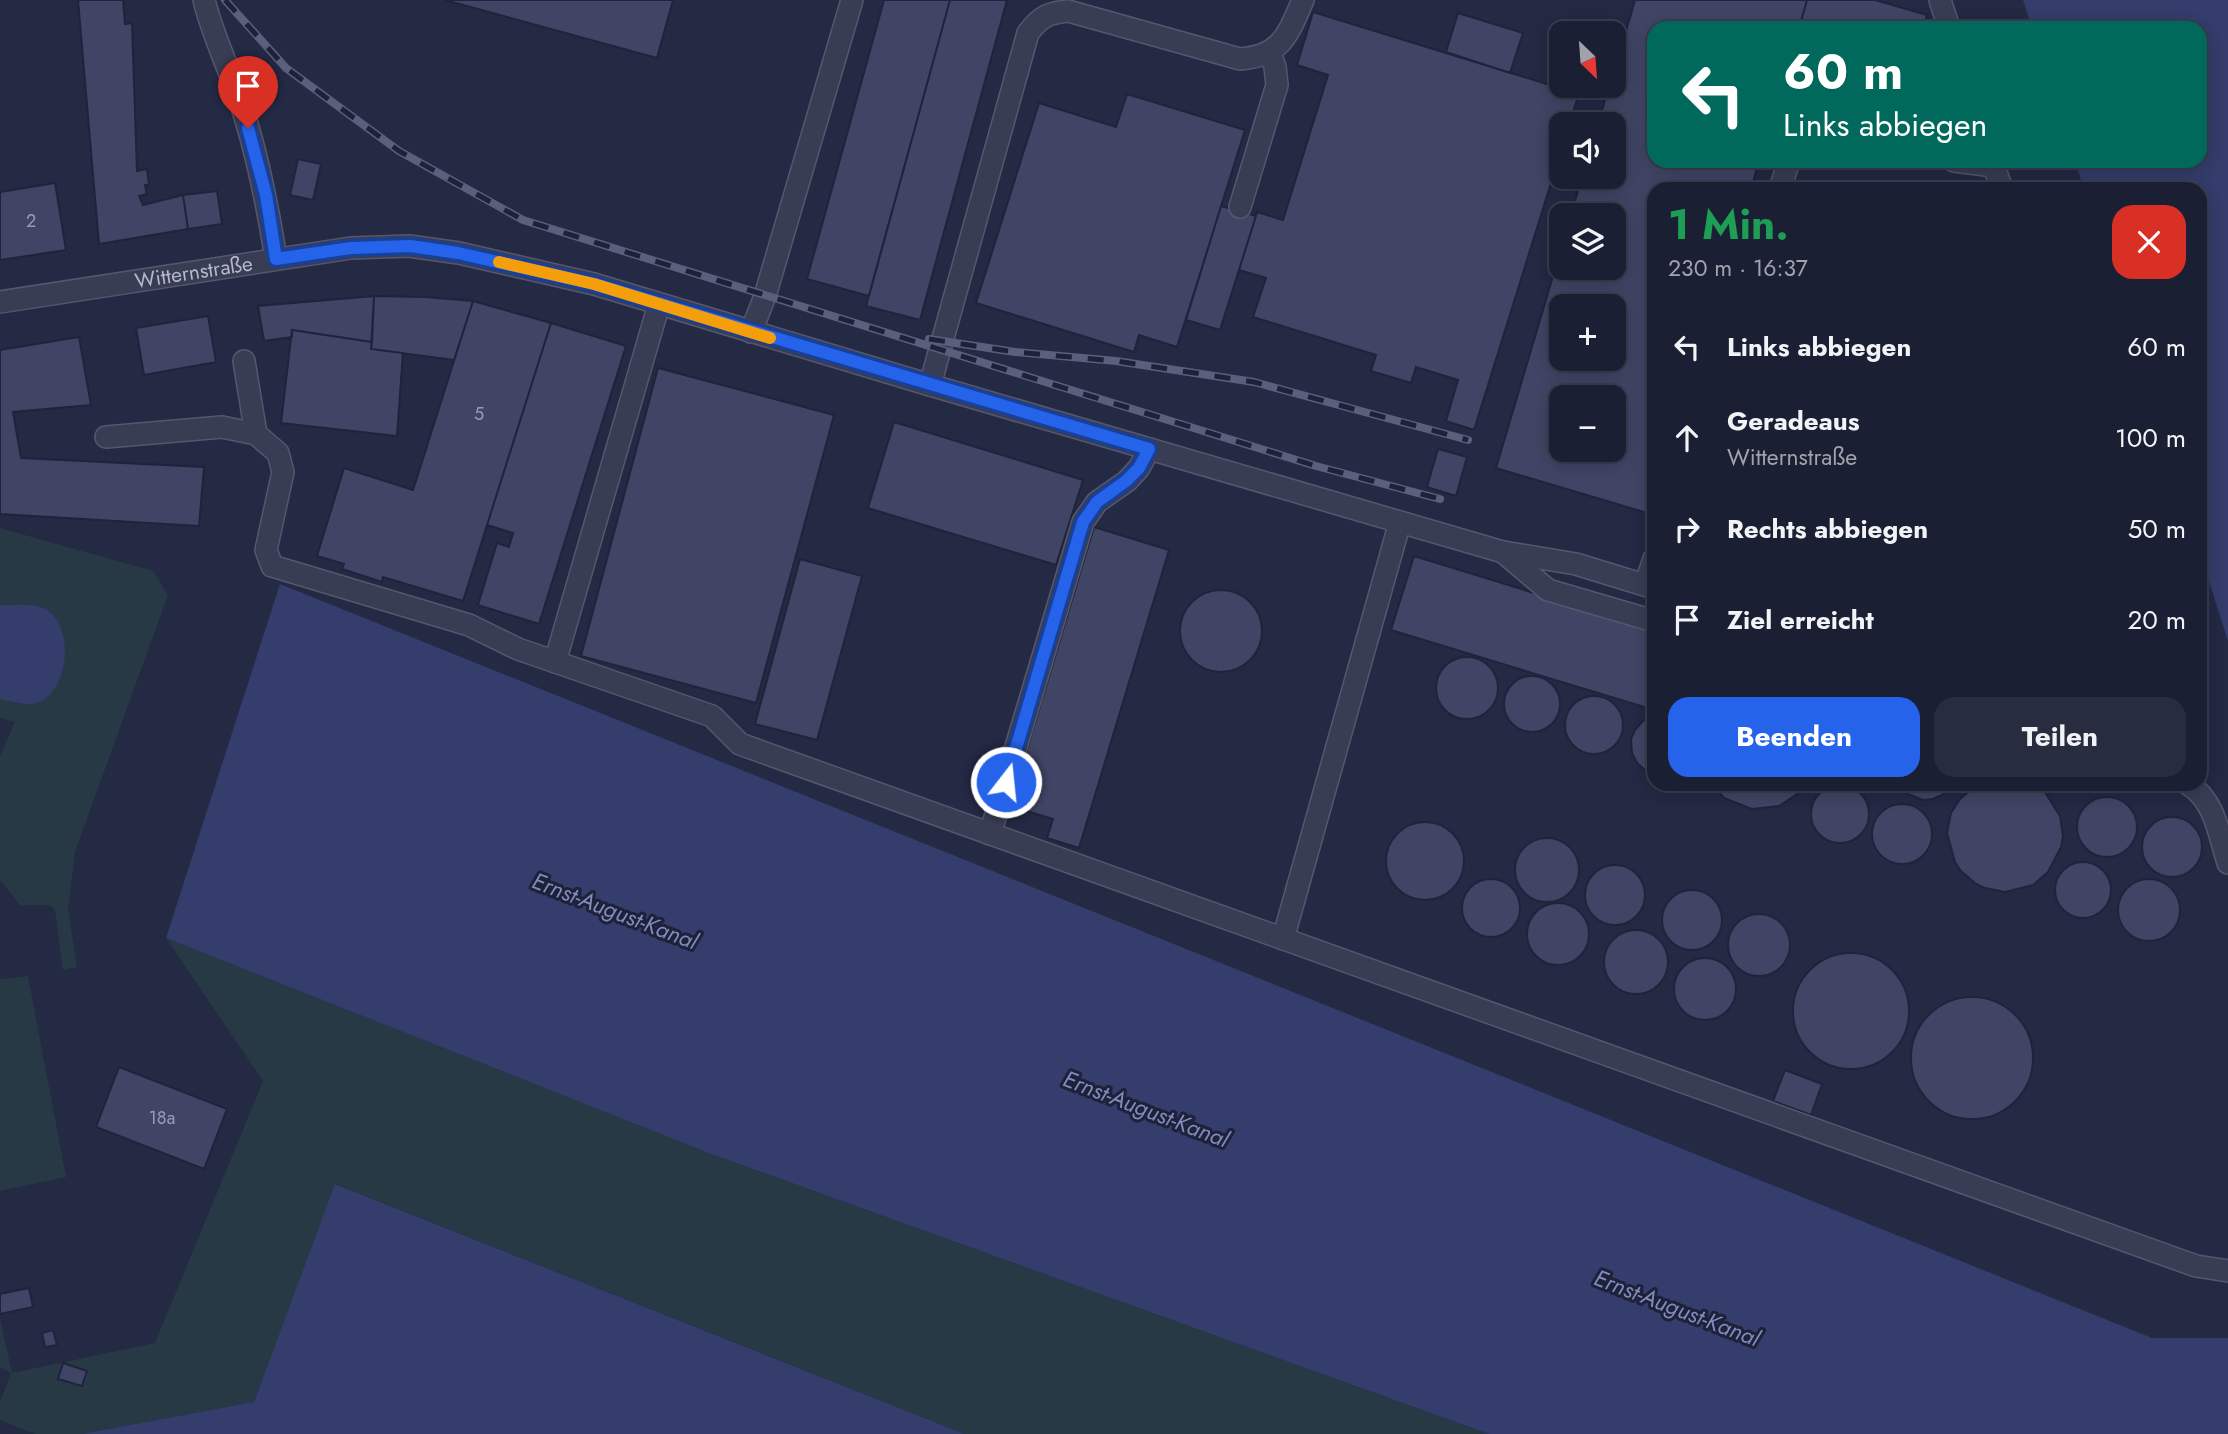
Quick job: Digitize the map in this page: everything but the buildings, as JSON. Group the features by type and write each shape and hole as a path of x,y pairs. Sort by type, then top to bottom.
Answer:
{"street":[{"path":"204,0 210,25 242,106 266,195 276,259"},
{"path":"751,332 765,296 852,0"},
{"path":"930,385 1028,33 1037,20 1051,12 1068,11 1240,59 1255,58 1270,52 1283,42 1303,0"},
{"path":"1940,0 1947,21"},
{"path":"1240,207 1277,85 1270,52"},
{"name":"Witternstraße","path":"0,302 351,248 410,246 458,253 594,284 1503,552 1576,564 1647,586"},
{"path":"555,662 659,304"},
{"path":"244,360 256,434"},
{"path":"106,437 222,427 256,434 278,453 283,472 266,551 272,566 469,625 518,649 712,716 740,744 2196,1266 2228,1271"},
{"path":"990,834 1083,522 1097,502 1139,468 1149,449"},
{"path":"1283,939 1400,522"},
{"path":"1503,552 1548,590 1647,619"},
{"path":"2199,791 2211,808 2228,863"}],"shaded area":[{"path":"0,528 153,571 168,595 75,852 68,909 77,967 63,970 55,910 50,905 20,905 0,880 0,756 15,722 0,718"},
{"path":"166,938 711,1154 1489,1434 965,1434 336,1184 254,1402 81,1434 35,1434 0,1420 0,1402 11,1373 0,1367 0,1318 12,1373 155,1343 263,1081"},
{"path":"28,976 66,1177 0,1191 0,979"}],"water":[{"path":"2023,0 2228,0 2228,641 2207,575 2207,182 2082,182 2077,168 2207,168 2207,21 2030,21"},
{"name":"Ernst-August-Kanal","path":"280,584 2152,1338 2228,1338 2228,1434 1489,1434 711,1154 166,938"},
{"path":"0,605 38,606 54,616 61,627 65,657 62,672 57,685 48,696 37,703 23,704 0,699"},
{"path":"335,1184 965,1434 81,1434 254,1402"}],"railway":[{"path":"225,0 286,68 399,151 523,220 1316,466 1440,499"},
{"path":"929,339 1015,352 1116,361 1254,382 1468,440"}],"slow traffic":[{"path":"499,262 594,284 770,338"}],"route":[{"path":"248,128 266,195 276,259 351,248 410,246 458,253 594,284 1149,449 1139,468 1097,502 1083,522 1006,782"}]}
